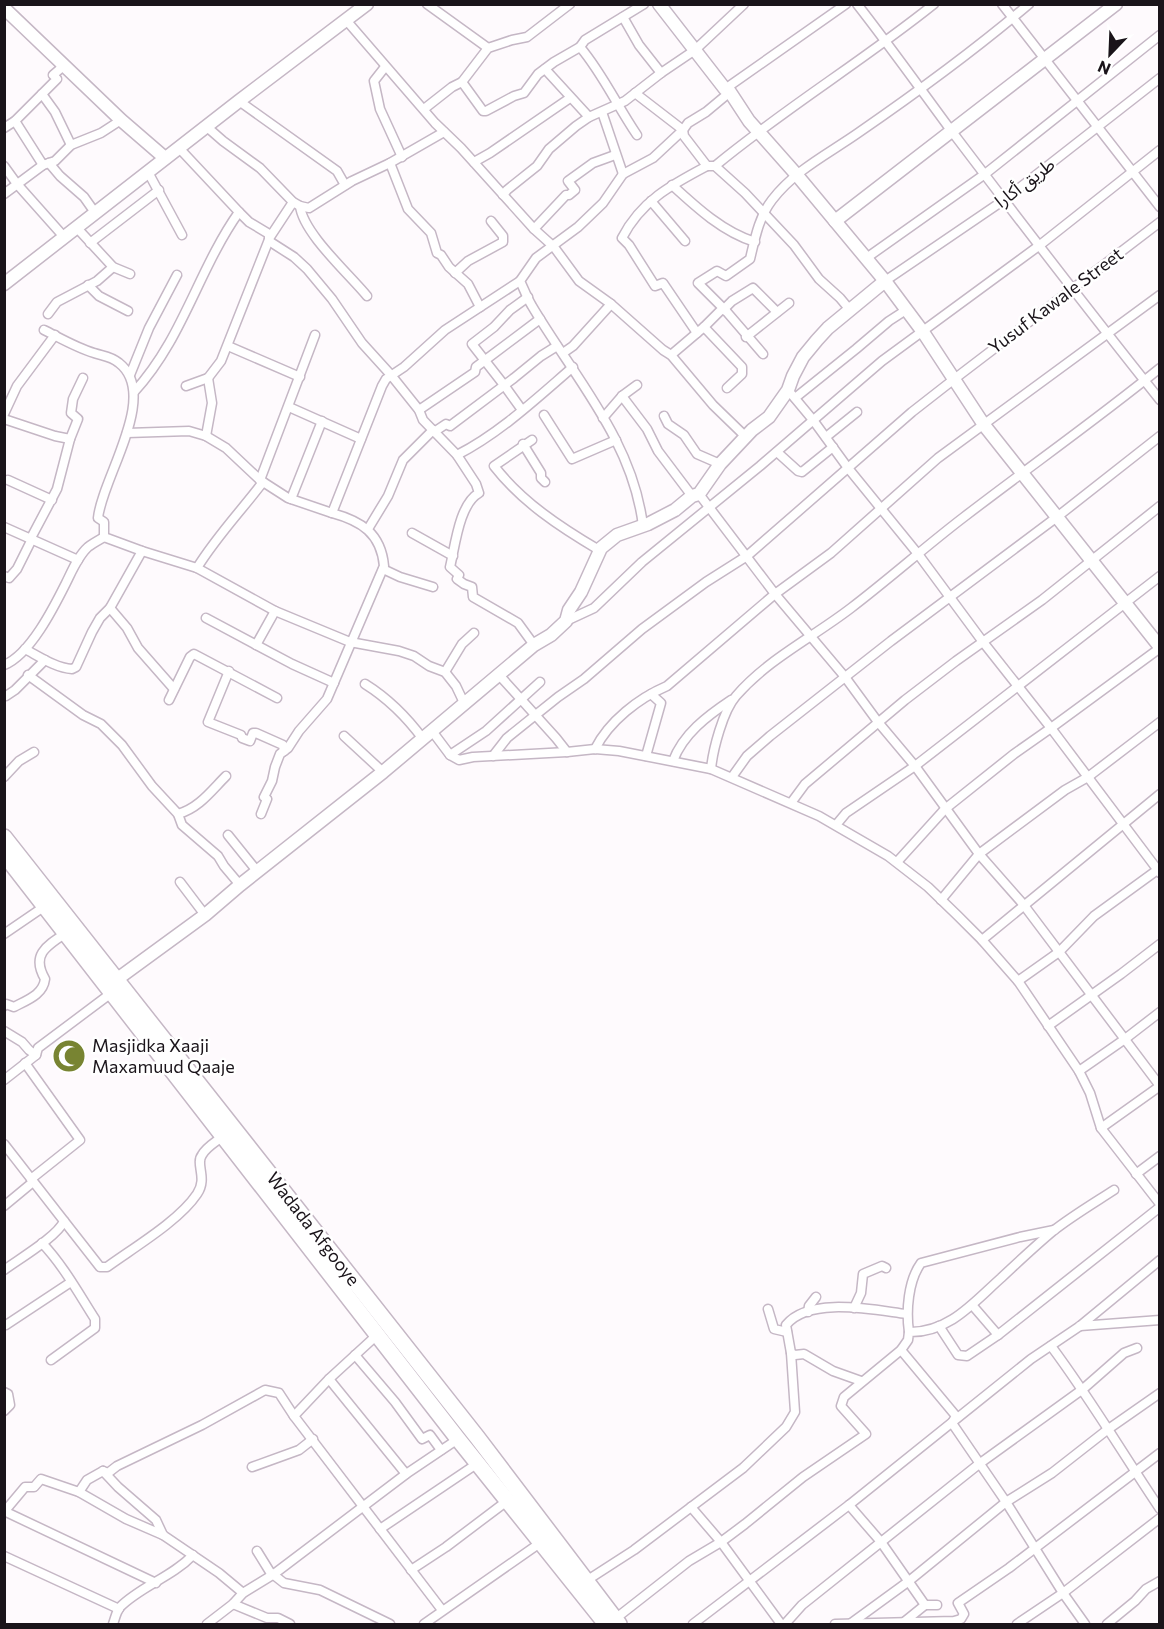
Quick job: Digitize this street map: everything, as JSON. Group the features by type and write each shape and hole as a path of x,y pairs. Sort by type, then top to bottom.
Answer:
{"highway":[{"name":"Wadada Afgooye","path":"4,837 223,1136 458,1440 540,1543 613,1623"},
{"name":"Wadada Afgooye","path":"4,854 66,933 115,987 484,1446 586,1581 613,1623"}],"street":[{"path":"428,4 488,48"},
{"path":"424,109 462,82 488,48 526,38 570,4"},
{"path":"462,82 483,111 486,111 524,93 538,74 554,62 644,4"},
{"path":"659,4 758,131 885,281 923,332 984,425 1160,648 1014,754 945,809 897,862"},
{"path":"502,195 537,166 549,149 589,117 618,106 695,50 744,4"},
{"path":"332,513 386,379 445,330 520,281 536,258 554,247 578,227 603,202 623,174 653,158 688,123 706,112 728,91 846,4"},
{"path":"857,4 1004,200 1160,400"},
{"path":"727,388 742,374 742,367 701,330 663,283 655,286 629,245 622,238 630,222 651,201 672,185 711,166 887,42 934,4"},
{"path":"1002,4 1160,207"},
{"path":"763,354 698,283 717,271 726,276 750,259 757,228 764,213 778,193 796,174 858,134 1029,4"},
{"path":"835,221 1116,4"},
{"path":"4,284 363,5"},
{"path":"4,8 121,120 165,158"},
{"path":"623,17 639,45 661,73"},
{"path":"346,20 444,132 534,229 554,247 579,281 611,304 671,355 713,405 746,437"},
{"path":"865,259 985,174 1160,35"},
{"path":"580,47 599,71 637,135"},
{"path":"4,128 15,122 57,79 53,75 60,69 62,62"},
{"path":"385,67 374,81 380,109 402,157"},
{"path":"545,69 589,117"},
{"name":"طريق أكارا","path":"885,281 1004,200 1160,78"},
{"path":"635,93 683,130 684,136 711,166 764,213 794,245 819,279 850,310"},
{"path":"42,94 55,112 71,145"},
{"path":"474,162 570,98"},
{"path":"239,101 337,171 345,185"},
{"path":"602,112 623,174"},
{"path":"4,194 46,164 56,161 71,145 101,133 121,120"},
{"path":"15,122 46,164 84,197 96,214"},
{"path":"207,127 260,168 297,204 309,208 345,185 390,164 444,132"},
{"path":"179,148 238,212 269,234 269,241"},
{"path":"4,1080 36,1055 38,1048 106,997 115,987 257,871 383,772 500,676 534,645 551,635 566,621 594,608 675,533 711,507 882,362 1040,245 1160,150"},
{"path":"534,229 566,195 575,190 568,181 593,163 615,155"},
{"path":"390,164 408,208 431,233 437,253 468,284 480,307"},
{"path":"4,166 65,238"},
{"path":"148,172 182,236"},
{"path":"672,185 716,223 734,235 754,242"},
{"path":"90,243 159,190"},
{"path":"651,201 685,241"},
{"path":"186,386 208,378 221,361 269,241 297,204"},
{"path":"297,204 301,218 339,266 367,296"},
{"path":"134,392 164,355 238,212"},
{"path":"455,273 468,261 503,242 503,236 491,220"},
{"name":"Yusuf Kawale Street","path":"493,756 507,738 558,697 584,680 659,616 747,556 953,380 1160,222"},
{"path":"77,228 113,267 130,274"},
{"path":"269,241 294,257 307,269 332,299 362,344 392,375 419,410 423,420 457,455 476,484 479,493 466,508 454,541 450,567 459,575 457,579 472,587 472,597 518,623 534,645"},
{"path":"48,314 57,302 97,281 113,267"},
{"path":"130,375 149,328 177,274"},
{"path":"520,281 540,319 573,367 616,440 635,484 643,526"},
{"path":"885,281 828,328 803,357 793,376 791,394 918,554 1159,871 1094,916 1059,952 1018,981"},
{"path":"88,285 99,296 128,311"},
{"path":"671,355 732,301 753,288 777,312"},
{"path":"595,749 619,718 651,694 667,686 775,594 831,553 938,458 1160,295"},
{"path":"522,410 472,344 528,297"},
{"path":"746,337 789,303"},
{"path":"368,529 388,496 403,460 434,431 446,424 450,426 541,356 573,346 611,304"},
{"path":"566,621 569,610 581,592 599,550 617,535 643,526 675,510 696,495 720,464 791,394 847,357 882,326 906,310"},
{"path":"419,410 466,380 475,372 476,366 540,319"},
{"path":"44,330 89,351 112,358 121,364 130,375 134,405 127,433 99,504 98,518 104,522 104,537"},
{"path":"55,335 17,386 4,416 55,436 70,439"},
{"path":"197,568 213,541 237,516 261,481 315,335"},
{"path":"228,346 300,377"},
{"path":"457,455 522,410 573,367"},
{"path":"673,761 685,739 714,712 734,698 771,662 812,638 1160,368"},
{"path":"6,579 17,569 52,500 78,419 71,413 72,403 83,378"},
{"path":"206,436 212,403 208,378"},
{"path":"603,418 621,396 637,385"},
{"path":"621,396 647,429 658,451 696,495 711,507 775,594 845,677 878,722 915,766 979,854 1023,904 1159,1086 1101,1128"},
{"path":"289,407 361,439"},
{"path":"826,437 857,412"},
{"path":"544,415 572,459 616,440"},
{"path":"664,416 668,424 684,435 697,454 720,464"},
{"path":"291,499 322,421"},
{"path":"127,433 189,431 206,436 226,448 261,481 291,499 352,519 368,529 379,543 383,555 383,569 327,699 280,754 272,781 264,797 267,799 261,814"},
{"path":"732,777 747,756 770,736 1160,436"},
{"path":"532,440 494,466 548,518 599,550"},
{"path":"523,444 544,482"},
{"path":"777,452 802,472 833,447"},
{"path":"8,480 52,500"},
{"path":"791,802 805,784 929,681 1042,600 1160,506"},
{"path":"4,527 78,560"},
{"path":"412,533 453,556"},
{"path":"4,665 11,663 25,649 88,546 104,537 197,568 275,611 350,642 399,651 445,672 456,686 465,705"},
{"path":"25,649 67,669 76,667 92,632 100,618 110,608 142,551"},
{"path":"383,569 433,587"},
{"path":"836,825 846,813 915,766 1160,576"},
{"path":"110,608 127,628 138,648 174,689"},
{"path":"256,645 275,611"},
{"path":"206,618 333,682"},
{"path":"445,672 462,644 474,633"},
{"path":"169,700 190,657 194,654 277,698"},
{"path":"6,696 45,660"},
{"path":"229,671 208,722 250,741 256,733 283,746 284,751"},
{"path":"27,675 82,715 101,724 122,745 152,786 178,814 182,825 218,856 240,885"},
{"path":"500,676 567,752"},
{"path":"450,755 486,731 540,682"},
{"path":"365,684 391,702 450,755 459,760 595,749 673,761 711,769 732,777 791,802 836,825 897,862 982,940 1018,981 1079,1071 1090,1093 1101,1128 1160,1205 998,1335 967,1356 958,1355 939,1326"},
{"path":"646,756 661,704 651,694"},
{"path":"711,769 712,756 726,713 734,698"},
{"path":"941,900 979,854 1065,790 1088,777 1160,722"},
{"path":"344,736 383,772"},
{"path":"4,777 19,761 34,752"},
{"path":"178,814 205,799 226,776"},
{"path":"982,940 1023,904 1160,794"},
{"path":"228,835 257,871"},
{"path":"180,882 205,915"},
{"path":"4,934 45,906"},
{"path":"4,1006 6,1004 14,1007 33,998 44,986 45,979 38,962 40,954 66,933"},
{"path":"1048,1026 1160,944"},
{"path":"1079,1071 1160,1012"},
{"path":"4,1030 36,1055"},
{"path":"4,1206 80,1140 25,1064"},
{"path":"4,1144 100,1267 106,1267 185,1209 196,1196 201,1185 200,1160 202,1154 223,1136"},
{"path":"1136,1174 1160,1156"},
{"path":"909,1332 920,1332 939,1326 973,1306 999,1279 1054,1230 1114,1190"},
{"path":"4,1270 62,1227 64,1221"},
{"path":"613,1623 689,1561 721,1542 803,1477 866,1434 841,1406 844,1397 901,1350 908,1340 906,1314 915,1272 921,1263 1054,1230"},
{"path":"42,1243 95,1319 95,1328 51,1360"},
{"path":"693,1624 849,1505 997,1386 1080,1326 1160,1260"},
{"path":"854,1308 861,1293 863,1274 882,1266 886,1268"},
{"path":"6,1325 71,1282"},
{"path":"808,1312 808,1306 816,1297"},
{"path":"973,1306 998,1335"},
{"path":"586,1581 608,1568 742,1468 786,1427 795,1412 791,1353 785,1328 790,1321 796,1316 819,1308 854,1308 906,1314"},
{"path":"768,1309 774,1329 787,1332"},
{"path":"1080,1326 1160,1320"},
{"path":"294,1416 329,1379 378,1335"},
{"path":"1051,1346 1083,1389 1107,1430 1160,1509"},
{"path":"691,1507 721,1542 783,1624 802,1605 979,1464 1083,1389 1124,1353 1137,1348"},
{"path":"901,1350 956,1416 952,1423"},
{"path":"791,1353 804,1354 833,1371 861,1382"},
{"path":"355,1355 422,1439 430,1435 441,1450"},
{"path":"329,1379 406,1474"},
{"path":"79,1492 87,1480 103,1471 108,1473 117,1466 202,1425 265,1390 279,1393 294,1416 442,1610"},
{"path":"4,1392 8,1394 10,1405 4,1411"},
{"path":"850,1624 909,1581 1006,1502 1052,1473 1107,1430 1160,1393"},
{"path":"952,1423 1085,1624"},
{"path":"252,1467 299,1450 313,1439"},
{"path":"207,1624 233,1604 243,1593 274,1574 406,1474 458,1440"},
{"path":"835,1624 961,1619 964,1614 958,1603 1160,1453"},
{"path":"380,1529 478,1463"},
{"path":"103,1471 156,1520 163,1535"},
{"path":"156,1583 5,1512 26,1487 34,1486 41,1479 79,1492 126,1519 163,1535 219,1573 243,1593"},
{"path":"411,1570 507,1501"},
{"path":"849,1505 881,1542 925,1605"},
{"path":"1017,1624 1063,1593 1160,1518"},
{"path":"424,1624 540,1543"},
{"path":"257,1551 270,1572 284,1582 320,1590 390,1624"},
{"path":"113,1624 119,1609 186,1563 193,1555"},
{"path":"4,1556 119,1609"},
{"path":"1107,1624 1146,1589 1160,1581"},
{"path":"233,1604 267,1618 278,1618 290,1624"},
{"path":"904,1622 925,1605 937,1605"}],"place":[{"name":"Masjidka Xaaji Maxamuud Qaaje","path":"69,1056"}]}
